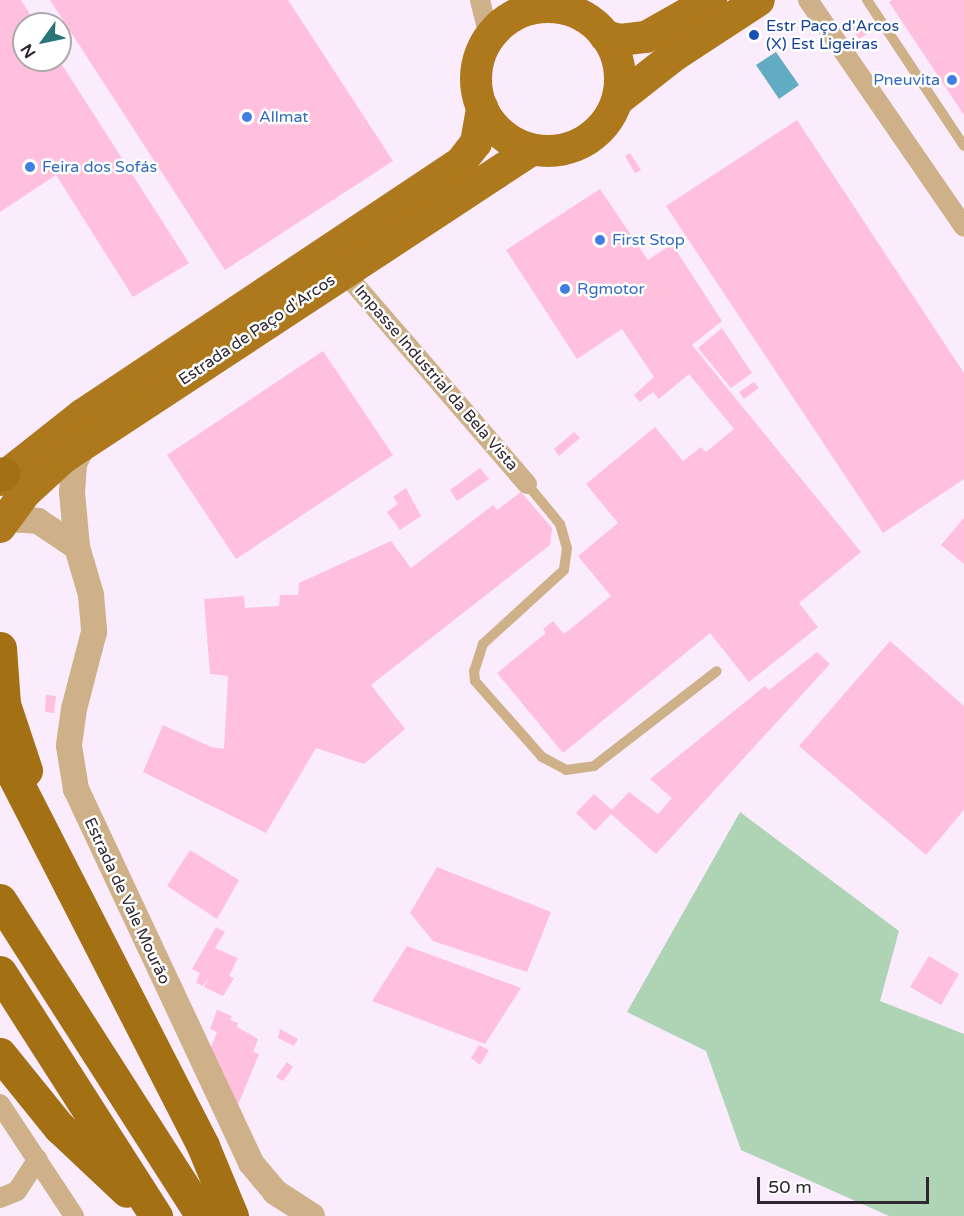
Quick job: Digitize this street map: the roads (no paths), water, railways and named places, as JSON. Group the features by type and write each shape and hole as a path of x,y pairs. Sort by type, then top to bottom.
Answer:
{"highway":[{"path":"0,648 4,704 15,743 88,925"},
{"path":"0,749 203,1146 232,1216"},
{"path":"0,900 202,1216"},
{"path":"0,972 155,1216"},
{"path":"0,1054 59,1127 155,1216"}],"main road":[{"name":"Estrada de Paço d'Arcos","path":"1,476 82,415 461,162 476,144 482,108 476,69 489,35 513,13 527,8 559,8 583,18 621,40 646,37 711,0"},
{"path":"530,151 560,150 581,141 599,129 619,99 675,55 759,0"},
{"path":"583,18 620,63 619,99"},
{"name":"Estrada de Paço d'Arcos","path":"482,108 493,127 510,142 530,151"},
{"name":"Estrada de Paço d'Arcos","path":"3,523 40,477 84,444 530,151"}],"street":[{"path":"480,0 489,35"},
{"path":"808,0 964,227"},
{"name":"Impasse Industrial da Bela Vista","path":"344,272 527,484"},
{"name":"Estrada de Vale Mourão","path":"84,444 72,476 77,547 91,595 94,632 74,709 69,746 76,789 251,1162 275,1192 312,1216"},
{"path":"3,523 39,521 77,547"},
{"path":"0,1104 74,1216"},
{"path":"0,1198 17,1191 38,1159"}],"lane":[{"path":"867,0 964,146"},
{"path":"527,484 560,524 567,548 564,570 483,644 474,671 475,681 542,757 566,770 594,766 717,671"}],"water":[{"path":"776,52 799,85 779,99 756,65"}],"place":[{"name":"Estr Paço d'Arcos (X) Est Ligeiras","path":"754,35"},
{"name":"Pneuvita","path":"952,80"},
{"name":"Allmat","path":"247,117"},
{"name":"Feira dos Sofás","path":"30,167"},
{"name":"First Stop","path":"600,240"},
{"name":"Rgmotor","path":"565,289"}]}
